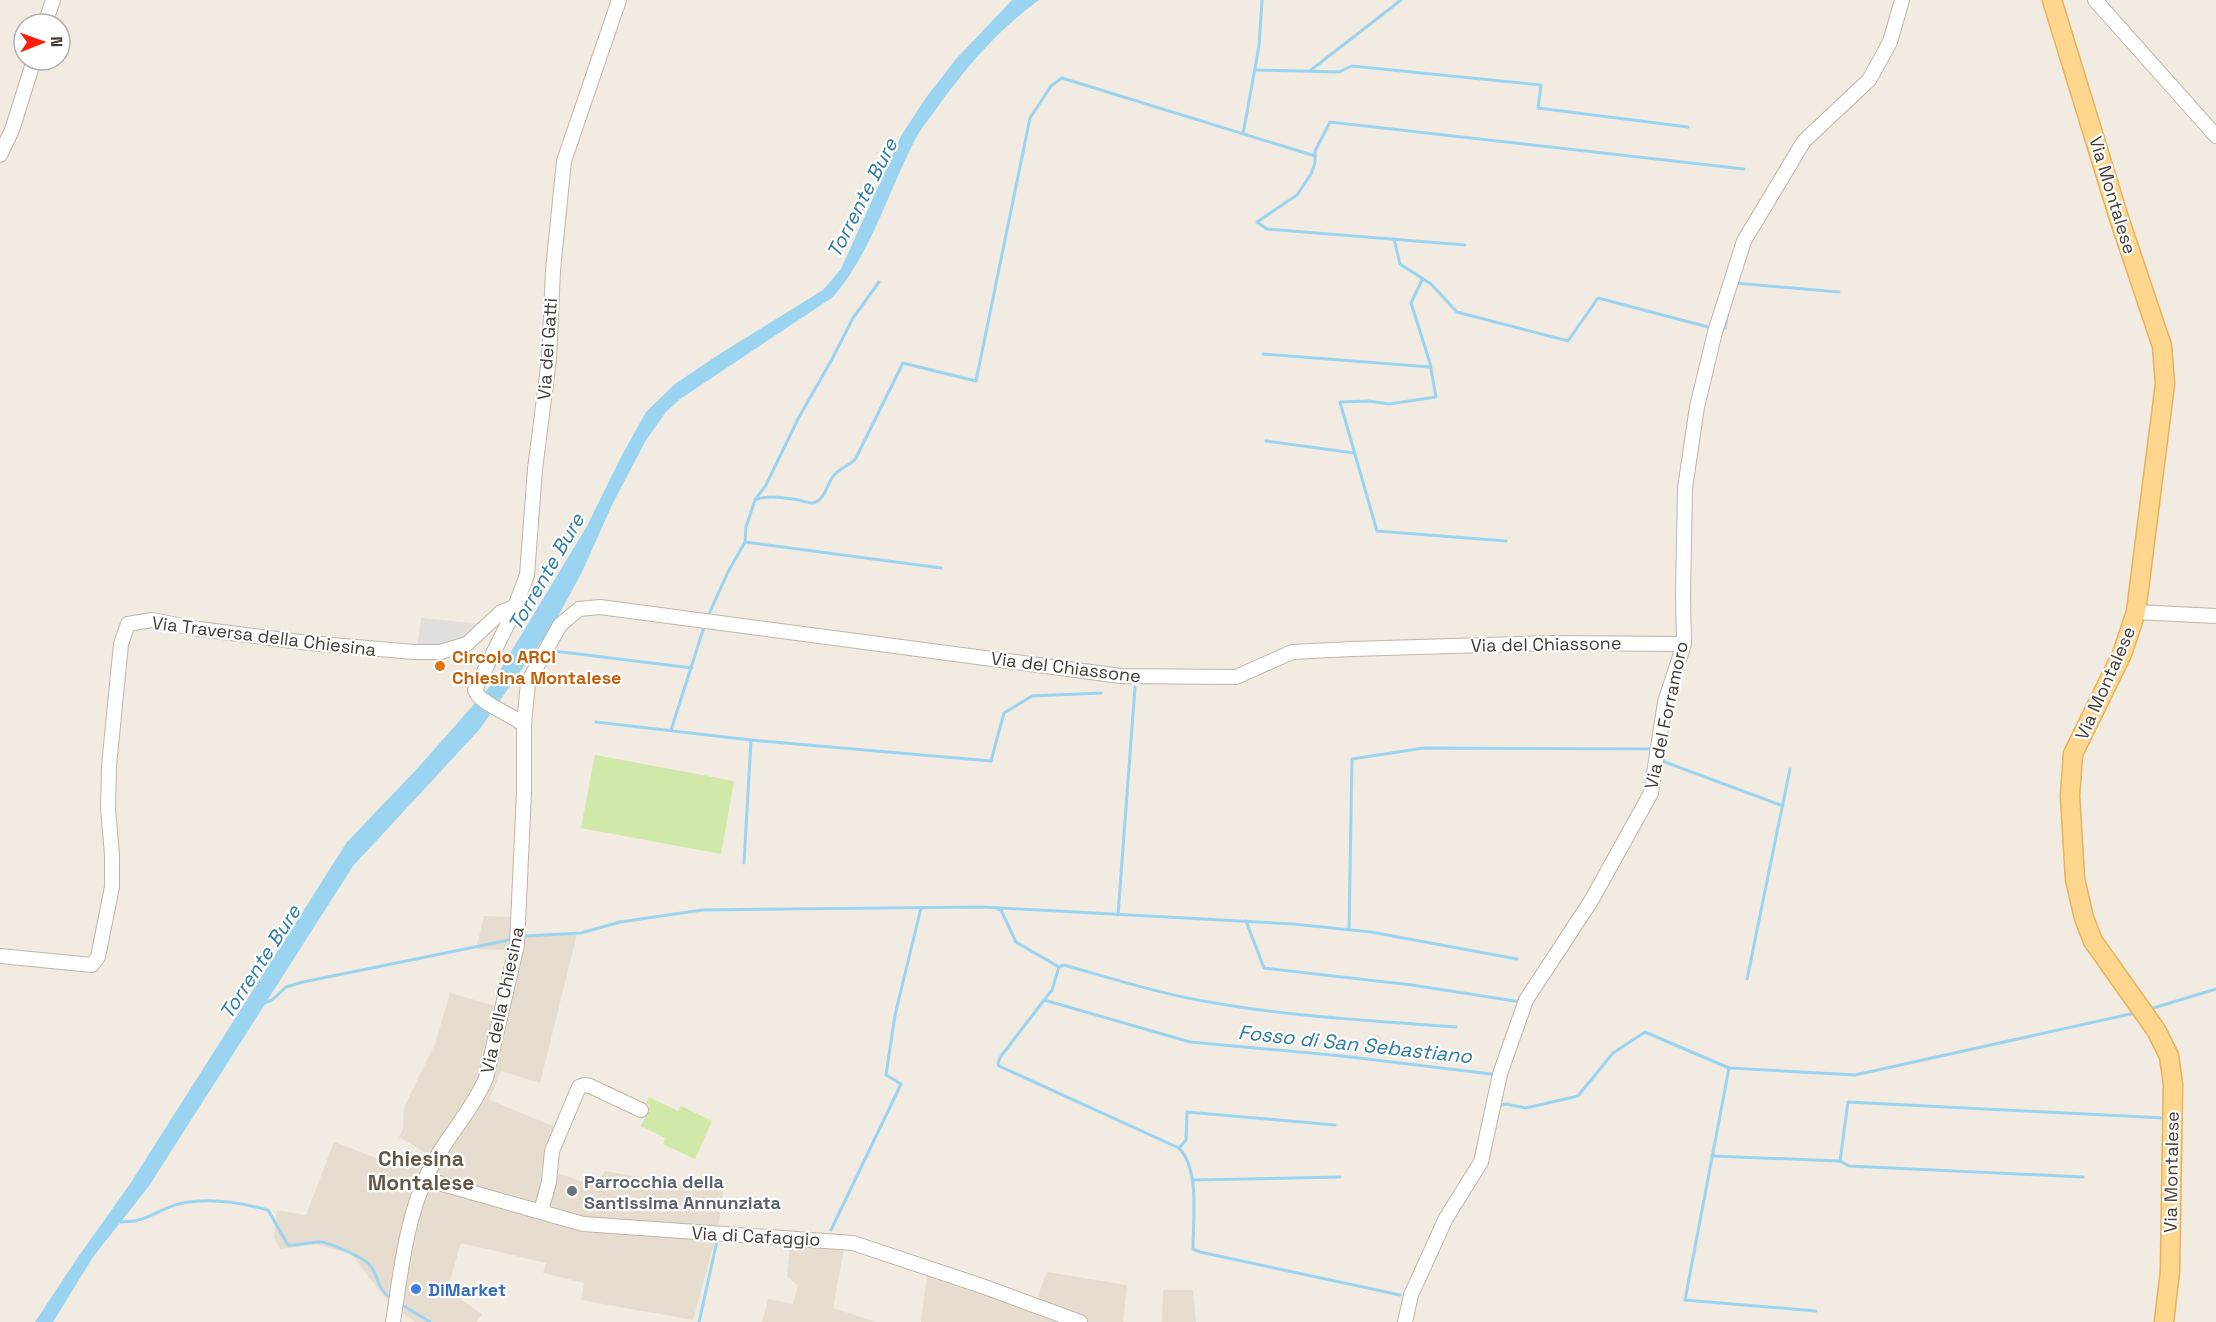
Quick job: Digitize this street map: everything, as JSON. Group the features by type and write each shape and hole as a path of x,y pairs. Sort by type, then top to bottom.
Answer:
{"main road":[{"name":"Via Montalese","path":"2052,0 2118,215 2162,346 2165,384 2136,612 2122,654 2073,754 2070,796 2075,879 2084,918 2093,941 2156,1030 2169,1056 2173,1084 2170,1247 2168,1301 2164,1322"}],"street":[{"name":"Via dei Gatti","path":"524,725 514,716 478,697 475,690 525,582 530,555 535,470 550,353 553,270 564,161 619,0"},
{"name":"Via del Forramoro","path":"1405,1322 1412,1294 1446,1218 1481,1162 1500,1074 1526,1000 1591,901 1651,793 1665,702 1684,644 1685,488 1693,430 1715,332 1744,241 1804,141 1869,80 1890,42 1902,0"},
{"path":"2095,0 2216,136"},
{"path":"0,155 12,130 30,72"},
{"name":"Via Traversa della Chiesina","path":"0,956 92,965 98,957 112,887 108,808 109,766 121,644 128,624 152,620 199,629 309,643 440,652 466,644 501,612 515,607"},
{"name":"Via del Chiassone","path":"524,725 528,682 560,625 579,609 600,608 1133,677 1236,677 1292,652 1550,643 1684,644"},
{"path":"2136,612 2216,616"},
{"name":"Via della Chiesina","path":"393,1322 405,1246 425,1179 437,1156 477,1097 486,1078 515,953 518,934 524,804 524,725"},
{"path":"541,1211 549,1182 552,1151 579,1087 584,1085 593,1087 641,1110"},
{"name":"Via di Cafaggio","path":"425,1179 587,1225 848,1242 961,1279 1080,1322"}],"shaded area":[{"path":"421,618 481,624 456,645 417,649"},
{"path":"484,916 517,917 516,938 577,934 540,1083 501,1071 489,1100 558,1128 547,1169 596,1187 605,1171 723,1191 718,1229 693,1320 581,1300 584,1283 543,1273 546,1263 461,1243 447,1290 482,1314 477,1322 415,1322 390,1304 351,1254 316,1244 280,1249 274,1237 277,1210 306,1215 334,1142 408,1170 427,1154 399,1137 403,1129 404,1107 435,1044 450,993 499,1007 511,950 476,949"},
{"path":"791,1234 846,1238 833,1308 876,1322 762,1322 768,1299 793,1304 798,1286 787,1276"},
{"path":"929,1260 1035,1303 1047,1272 1127,1285 1123,1322 921,1322"},
{"path":"1163,1290 1193,1290 1196,1322 1162,1322"}],"green space":[{"path":"595,755 734,781 721,854 581,828"},
{"path":"649,1097 678,1111 681,1106 712,1121 695,1159 663,1144 665,1138 641,1126 650,1105 646,1103"}],"water":[{"path":"1012,0 1039,0 1011,22 974,60 921,130 857,263 833,297 680,399 666,412 646,440 554,624 479,730 353,866 149,1186 93,1257 53,1322 35,1322 130,1184 347,842 416,770 491,685 587,526 646,412 675,384 823,290 841,269 901,136 925,99 956,59"}],"waterway":[{"path":"1243,134 1259,46 1262,0"},
{"path":"1311,70 1401,0"},
{"path":"1255,70 1339,72 1352,66 1541,85 1538,108 1688,127"},
{"path":"757,499 778,497 817,502 835,474 856,458 903,363 976,381 1030,118 1051,86 1062,78 1315,156"},
{"path":"1465,245 1267,229 1257,222 1297,195 1311,174 1315,163 1315,151 1330,122 1744,169"},
{"path":"1394,239 1400,264 1431,284 1457,312 1568,341 1598,298 1712,328"},
{"path":"1422,280 1411,303 1430,363 1436,397 1389,404 1369,401 1340,402 1377,531 1506,541"},
{"path":"707,618 745,542 746,527 755,500 766,485 798,419 853,318 879,282"},
{"path":"1735,283 1839,292"},
{"path":"1722,328 1725,328 1728,311"},
{"path":"1263,354 1430,367"},
{"path":"1266,441 1354,453"},
{"path":"745,542 941,568"},
{"path":"671,730 704,627"},
{"path":"554,651 692,668"},
{"path":"1118,915 1135,687"},
{"path":"596,722 751,740 991,761 1004,713 1032,696 1101,693"},
{"path":"744,863 751,740"},
{"path":"1349,929 1352,759 1424,748 1653,749"},
{"path":"1661,758 1665,762 1783,806"},
{"path":"1747,979 1790,769"},
{"path":"526,936 581,933 620,922 702,910 983,907 1293,924 1371,932 1517,959"},
{"path":"831,1230 901,1084 886,1075 895,1015 921,908"},
{"name":"Fosso di San Sebastiano","path":"998,909 1001,910 1016,942 1059,967"},
{"path":"1246,921 1264,968 1412,985 1521,1002"},
{"path":"264,1003 272,1000 286,987 303,982 509,940"},
{"path":"1059,967 1064,965 1177,996 1245,1008 1335,1018 1456,1027"},
{"path":"1059,967 1052,990 1001,1056 999,1066 1179,1148 1186,1157 1193,1182 1193,1249 1400,1295"},
{"path":"2150,1009 2216,989"},
{"name":"Fosso di San Sebastiano","path":"1044,1000 1190,1042 1342,1056 1496,1076"},
{"path":"1498,1106 1506,1104 1526,1108 1578,1096 1613,1053 1645,1032 1729,1068 1855,1075 2135,1013"},
{"path":"1729,1068 1685,1300 1816,1311"},
{"path":"1840,1161 1848,1102 2164,1118"},
{"path":"1179,1148 1186,1140 1187,1112 1335,1125"},
{"path":"1712,1156 1840,1161 1849,1166 2083,1177"},
{"path":"1193,1180 1340,1177"},
{"path":"121,1222 137,1221 174,1205 201,1201 235,1203 268,1210 288,1245 321,1242 353,1254 369,1264 382,1290 392,1299"},
{"path":"699,1322 717,1241"},
{"path":"404,1306 430,1322"}],"place":[{"name":"Circolo ARCI Chiesina Montalese","path":"440,666"},
{"name":"Parrocchia della Santissima Annunziata","path":"572,1191"},
{"name":"DiMarket","path":"416,1289"}],"district":[{"name":"Chiesina Montalese","path":"421,1170"}],"water label":[{"name":"Torrente Bure","path":"862,198"},
{"name":"Torrente Bure","path":"546,572"},
{"name":"Torrente Bure","path":"260,962"}]}
